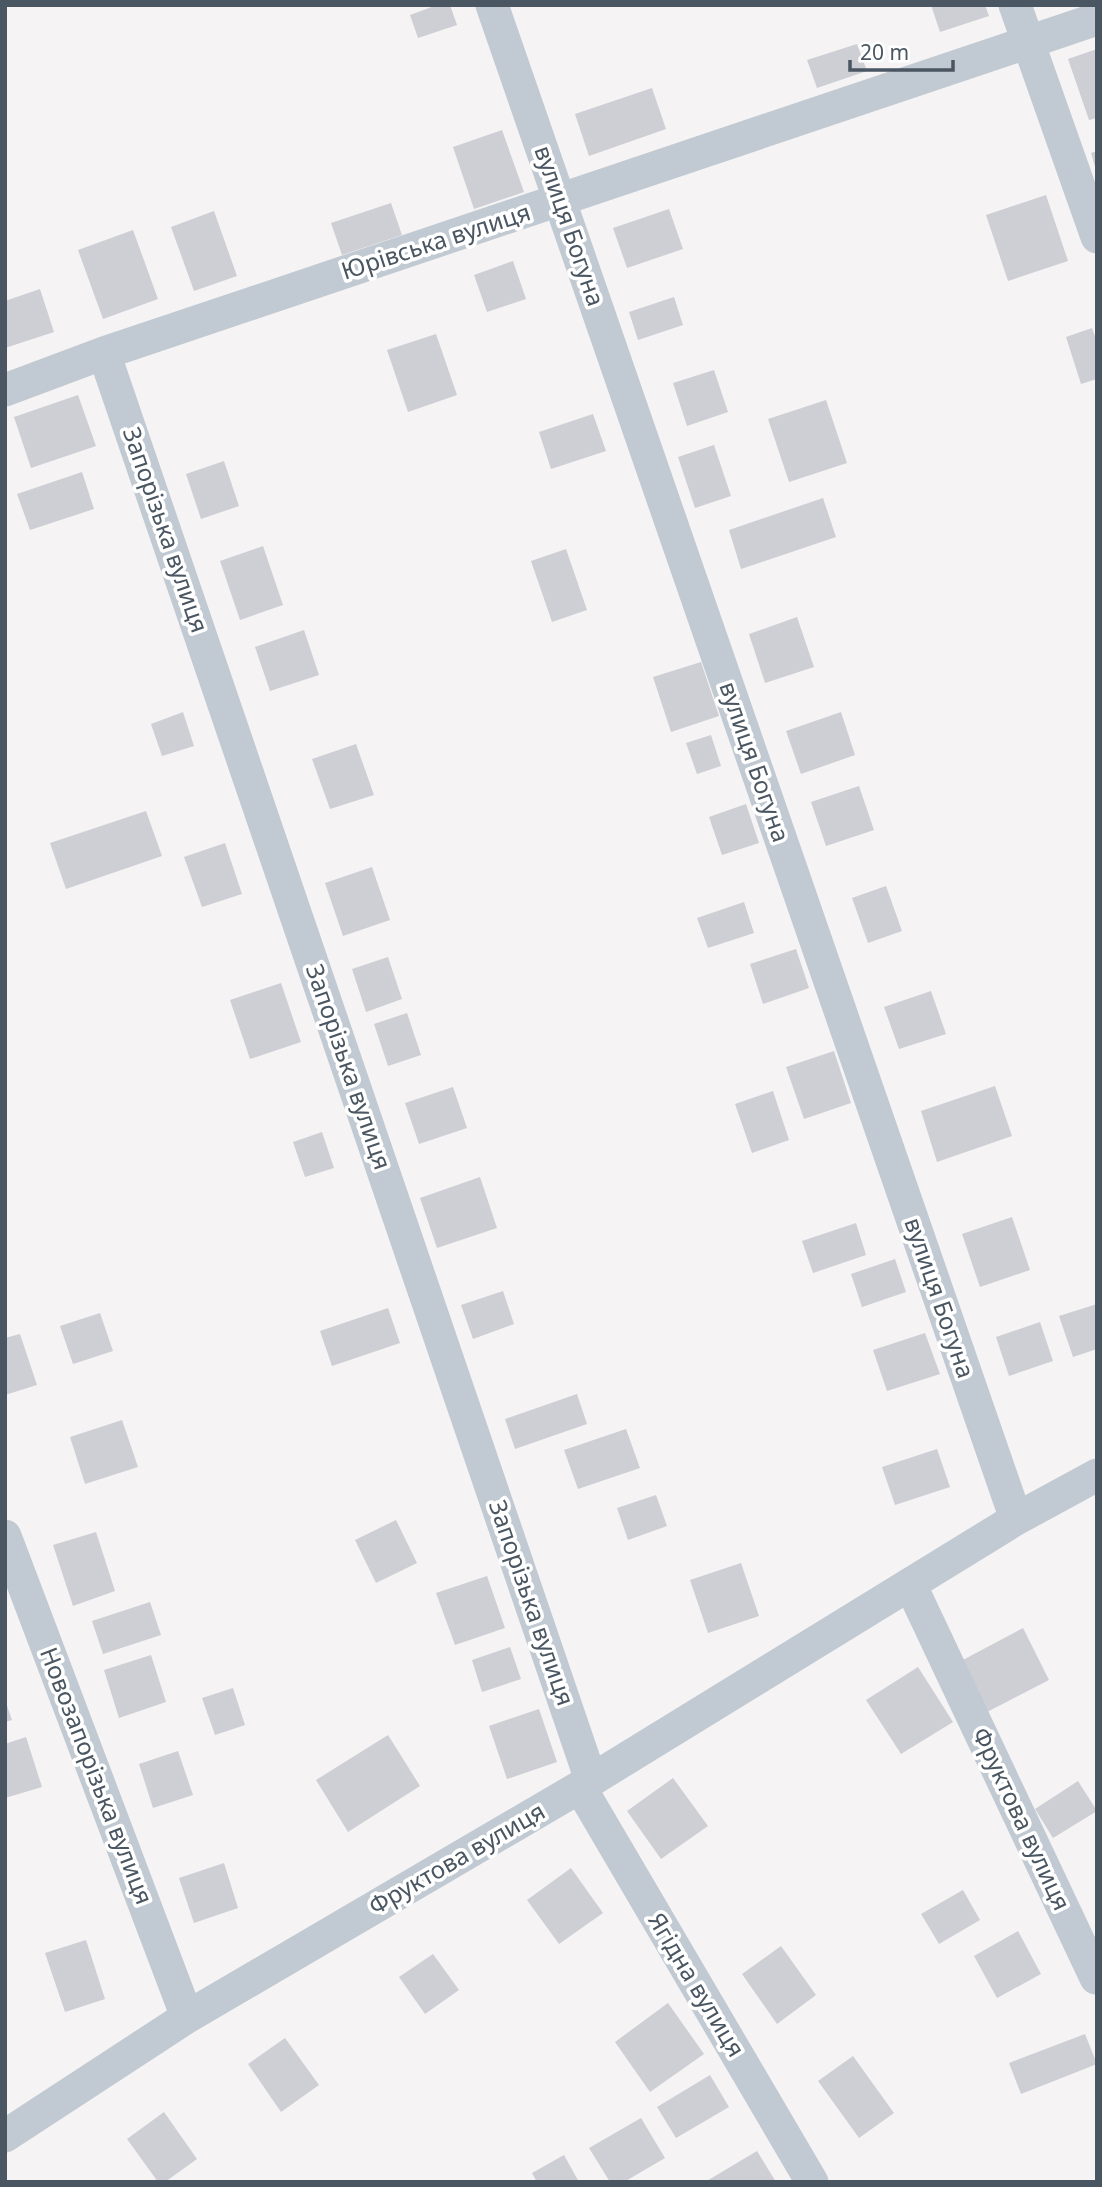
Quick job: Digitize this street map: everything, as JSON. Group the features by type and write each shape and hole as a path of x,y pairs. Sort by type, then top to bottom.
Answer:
{"street":[{"name":"вулиця Богуна","path":"492,5 1016,1519"},
{"path":"1015,5 1097,237"},
{"name":"Юрівська вулиця","path":"5,390 104,353 1097,19"},
{"name":"Запорізька вулиця","path":"104,353 585,1784"},
{"name":"Фруктова вулиця","path":"5,2136 187,2017 585,1784 1016,1519 1097,1475"},
{"name":"Новозапорізька вулиця","path":"5,1536 187,2017"},
{"name":"Фруктова вулиця","path":"910,1584 1096,1978"},
{"name":"Ягідна вулиця","path":"585,1784 812,2182"}],"building":[{"path":"437,5 450,5 457,25 418,38 410,15"},
{"path":"931,5 985,5 989,16 940,32"},
{"path":"857,44 867,71 817,88 807,60"},
{"path":"1097,49 1097,118 1089,120 1068,59"},
{"path":"652,88 666,129 589,156 575,114"},
{"path":"502,130 524,192 474,209 453,147"},
{"path":"1097,151 1097,170 1096,170 1091,153"},
{"path":"1046,195 1068,261 1008,281 986,215"},
{"path":"391,203 402,235 342,255 331,223"},
{"path":"669,209 683,249 627,268 613,228"},
{"path":"214,211 237,276 194,291 171,227"},
{"path":"133,230 158,299 103,319 78,250"},
{"path":"513,261 526,299 487,312 474,275"},
{"path":"40,289 54,332 5,348 5,301"},
{"path":"674,297 683,325 638,340 629,312"},
{"path":"1092,328 1097,342 1097,379 1081,384 1066,337"},
{"path":"436,334 457,395 408,412 387,350"},
{"path":"714,370 728,412 687,426 673,383"},
{"path":"78,395 96,446 31,468 14,417"},
{"path":"826,400 847,463 789,482 768,419"},
{"path":"593,414 606,451 551,469 539,432"},
{"path":"714,445 731,496 695,508 678,457"},
{"path":"224,461 239,506 201,519 186,474"},
{"path":"82,472 94,509 30,530 17,494"},
{"path":"823,498 836,537 741,569 729,530"},
{"path":"263,546 283,605 240,620 220,561"},
{"path":"566,549 587,610 552,622 531,561"},
{"path":"797,617 814,667 765,683 749,634"},
{"path":"304,630 319,675 270,691 255,647"},
{"path":"701,662 719,716 671,732 653,677"},
{"path":"183,712 194,746 162,756 151,724"},
{"path":"841,712 855,755 801,774 786,731"},
{"path":"711,735 721,766 697,774 686,743"},
{"path":"356,744 374,795 330,809 312,759"},
{"path":"859,786 874,830 826,846 811,802"},
{"path":"746,804 759,843 722,855 709,817"},
{"path":"146,811 162,856 66,889 50,843"},
{"path":"225,843 242,894 202,907 184,857"},
{"path":"372,867 390,920 343,936 325,883"},
{"path":"886,886 902,931 868,943 852,898"},
{"path":"744,902 754,933 708,948 697,918"},
{"path":"796,949 809,988 763,1004 750,964"},
{"path":"388,957 402,999 366,1012 352,969"},
{"path":"281,983 301,1042 250,1059 230,1000"},
{"path":"931,991 946,1034 899,1049 884,1007"},
{"path":"407,1013 421,1055 388,1066 374,1024"},
{"path":"834,1051 851,1103 804,1119 786,1067"},
{"path":"995,1086 1012,1136 937,1162 921,1111"},
{"path":"453,1087 467,1128 419,1144 405,1103"},
{"path":"773,1091 789,1140 752,1153 735,1104"},
{"path":"322,1132 334,1168 305,1177 293,1142"},
{"path":"480,1177 497,1228 437,1248 420,1198"},
{"path":"1012,1217 1030,1270 980,1287 962,1234"},
{"path":"856,1223 866,1255 813,1273 802,1241"},
{"path":"895,1259 906,1292 862,1307 851,1274"},
{"path":"503,1291 514,1324 473,1339 461,1305"},
{"path":"1097,1304 1097,1349 1073,1357 1059,1316"},
{"path":"388,1308 400,1343 332,1366 320,1331"},
{"path":"100,1313 113,1351 73,1364 60,1326"},
{"path":"1040,1322 1053,1361 1009,1376 996,1337"},
{"path":"925,1333 940,1374 887,1391 873,1350"},
{"path":"20,1334 37,1385 5,1395 5,1338"},
{"path":"577,1394 587,1424 515,1449 505,1419"},
{"path":"122,1420 138,1467 85,1484 70,1437"},
{"path":"626,1429 640,1468 578,1489 564,1450"},
{"path":"937,1449 950,1487 895,1505 882,1467"},
{"path":"656,1495 667,1526 628,1540 617,1508"},
{"path":"396,1520 417,1563 376,1583 355,1540"},
{"path":"96,1532 115,1591 73,1606 53,1545"},
{"path":"741,1563 759,1616 708,1633 690,1580"},
{"path":"487,1576 505,1628 455,1645 436,1593"},
{"path":"150,1602 161,1635 103,1654 92,1621"},
{"path":"1023,1628 1049,1680 987,1712 961,1661"},
{"path":"510,1647 521,1679 482,1692 472,1660"},
{"path":"151,1655 166,1702 119,1718 104,1670"},
{"path":"918,1667 953,1722 901,1754 866,1700"},
{"path":"233,1688 245,1725 215,1735 202,1698"},
{"path":"5,1700 12,1720 5,1722"},
{"path":"539,1709 557,1762 507,1779 489,1726"},
{"path":"388,1735 420,1786 348,1832 316,1780"},
{"path":"26,1737 42,1787 5,1798 5,1744"},
{"path":"178,1751 193,1795 153,1808 139,1764"},
{"path":"673,1778 708,1826 661,1859 627,1811"},
{"path":"1078,1781 1097,1811 1053,1838 1035,1809"},
{"path":"224,1863 238,1908 194,1923 179,1878"},
{"path":"571,1868 603,1913 559,1944 527,1900"},
{"path":"963,1890 980,1920 939,1944 921,1914"},
{"path":"1018,1931 1041,1974 997,1998 974,1956"},
{"path":"86,1940 105,1999 65,2012 45,1953"},
{"path":"781,1946 816,1995 777,2024 742,1974"},
{"path":"433,1954 459,1990 425,2014 399,1977"},
{"path":"668,2003 704,2054 650,2092 615,2042"},
{"path":"1085,2034 1097,2064 1021,2094 1009,2063"},
{"path":"285,2038 319,2085 281,2112 248,2064"},
{"path":"853,2056 894,2113 859,2138 818,2081"},
{"path":"710,2075 729,2107 676,2138 657,2107"},
{"path":"164,2112 197,2159 165,2182 158,2182 127,2139"},
{"path":"641,2118 665,2158 624,2182 610,2182 589,2148"},
{"path":"757,2151 776,2182 705,2182"},
{"path":"564,2155 579,2182 537,2182 532,2173"}]}
